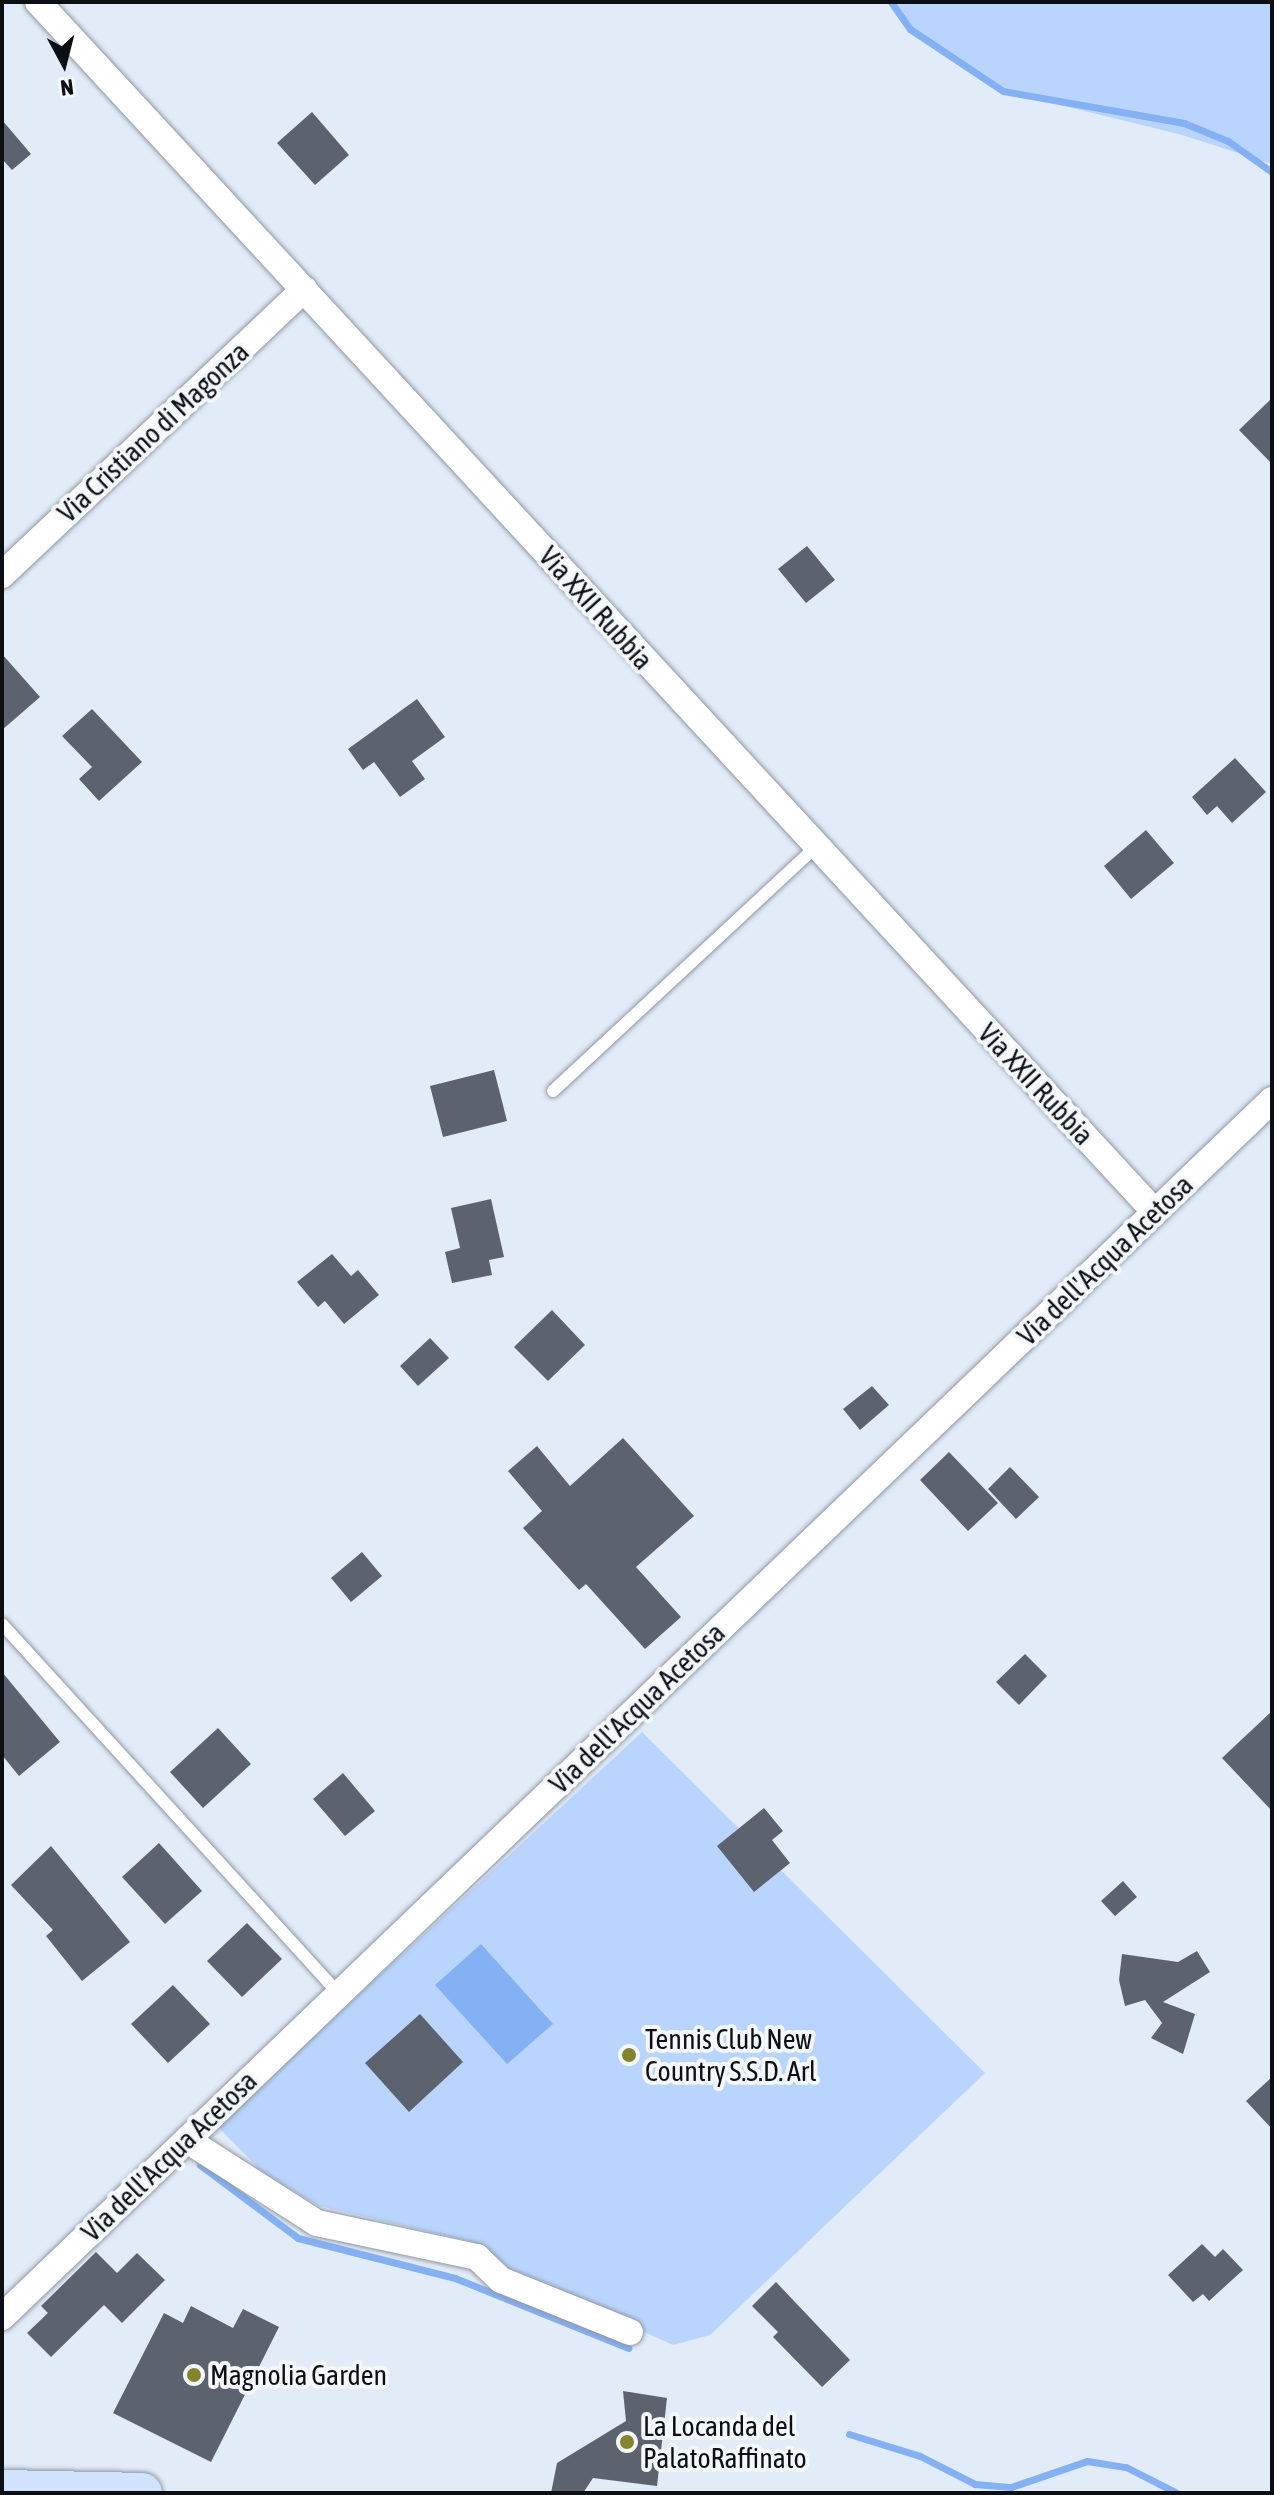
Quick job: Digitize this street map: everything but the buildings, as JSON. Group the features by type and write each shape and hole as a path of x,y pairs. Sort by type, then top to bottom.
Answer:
{"main road":[{"path":"2,2490 142,2493"}],"street":[{"name":"Via XXII Rubbia","path":"38,2 1155,1212"},
{"name":"Via Cristiano di Magonza","path":"2,575 304,289"},
{"name":"Via dell'Acqua Acetosa","path":"2,2317 1272,1100"},
{"path":"187,2140 317,2223 477,2257 501,2280 630,2332"},
{"path":"2,2281 26,2293"}],"lane":[{"path":"553,1091 816,847"},
{"path":"2,1624 339,1994"}],"shaded area":[{"path":"891,2 1272,2 1272,164 1182,135 1003,91 910,29"},
{"name":"Tennis Club New Country S.S.D. Arl","path":"642,1732 985,2073 710,2335 673,2345 515,2274 473,2242 319,2206 262,2172 217,2126"}],"water":[{"path":"481,1944 553,2024 507,2064 435,1985"}],"waterway":[{"path":"891,2 910,29 1003,91 1184,123 1228,141 1272,172"},
{"path":"200,2165 298,2238 455,2278 628,2348"},
{"path":"849,2434 920,2456 975,2484 1011,2487 1087,2461 1126,2467 1177,2493"}],"place":[{"name":"Tennis Club New Country S.S.D. Arl","path":"629,2055"},
{"name":"Magnolia Garden","path":"194,2375"},
{"name":"La Locanda del PalatoRaffinato","path":"627,2442"}]}
